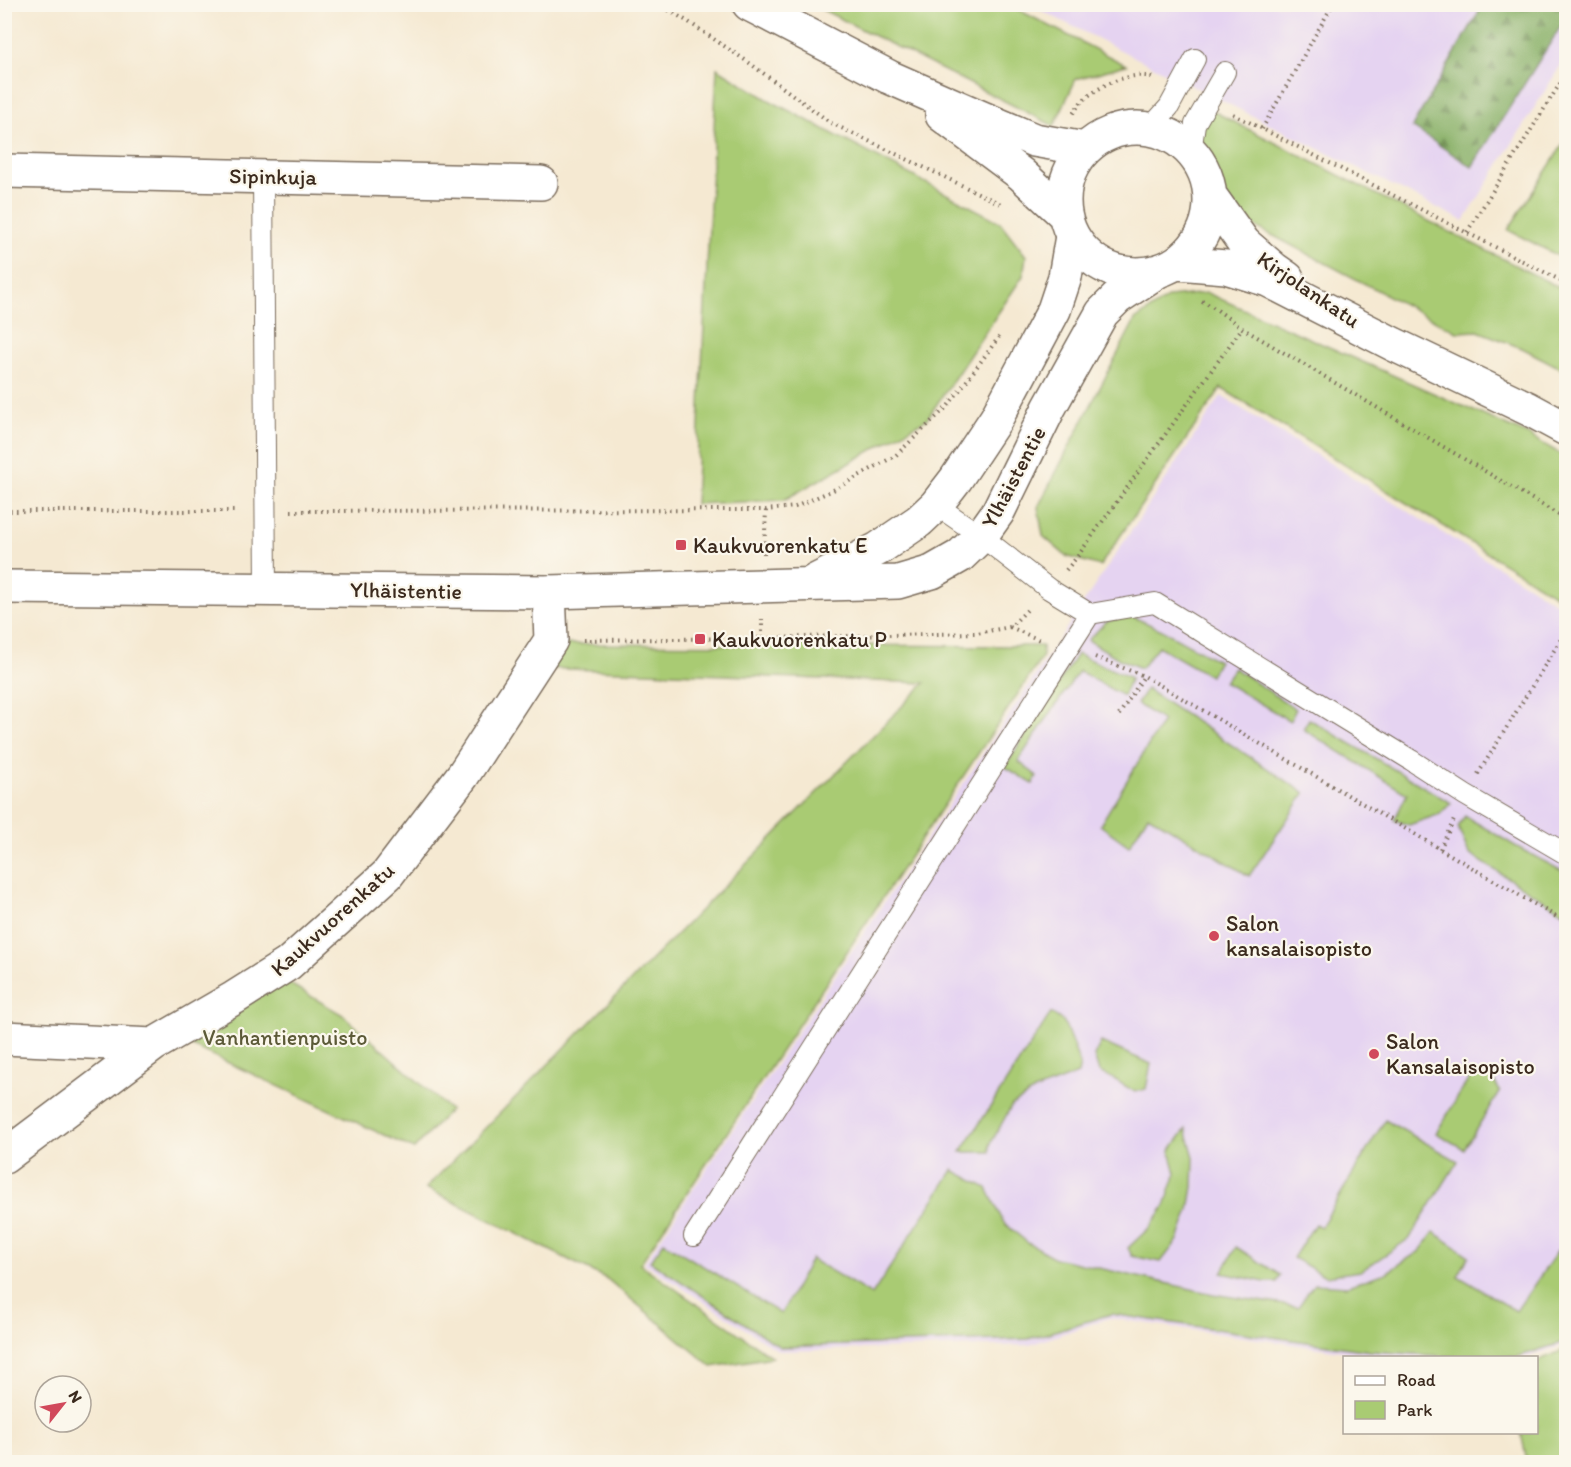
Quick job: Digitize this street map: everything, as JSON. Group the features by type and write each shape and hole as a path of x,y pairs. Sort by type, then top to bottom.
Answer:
{"street":[{"path":"749,4 890,77 1034,140 1070,146 1126,128 1150,128 1172,136 1191,152 1205,173 1211,197 1208,223 1197,246 1166,268 1129,275 1105,268 1086,254 1068,225 1021,174 890,77"},
{"path":"1068,225 1064,190 1071,168 1070,146"},
{"name":"Sipinkuja","path":"4,171 541,183"},
{"name":"Kirjolankatu","path":"1211,197 1244,243 1274,269 1393,344"},
{"name":"Ylhäistentie","path":"808,585 878,549 919,521 936,505 956,479 996,419 1054,310 1065,277 1068,225"},
{"name":"Kirjolankatu","path":"1166,268 1226,267 1268,280 1566,429"},
{"name":"Ylhäistentie","path":"4,586 549,592 898,582 932,573 960,556 981,536 998,512 1049,408 1102,313 1117,298 1166,268"},
{"name":"Kaukvuorenkatu","path":"4,1157 153,1045 288,964 387,875 463,775 551,640 549,592"},
{"path":"4,1038 153,1045"}],"lane":[{"path":"1150,128 1169,107 1195,58"},
{"path":"1191,152 1196,124 1225,72"},
{"path":"263,176 266,589"},
{"path":"936,505 1050,589 1090,614 1155,603 1465,795 1566,854"},
{"path":"694,1236 1090,614"}],"path":[{"path":"658,4 748,62 831,123 870,142 1018,212 1034,186"},
{"path":"1262,129 1333,4"},
{"path":"1467,232 1566,74"},
{"path":"1070,146 1068,120 1082,101 1098,90 1117,80 1134,76 1149,76 1179,88"},
{"path":"1208,102 1566,283"},
{"path":"1194,296 1242,328 1566,519"},
{"path":"4,511 765,510 795,507 843,485 895,456 948,406 1002,331"},
{"path":"1010,627 1038,640 1069,647 1144,676 1560,919"},
{"path":"1440,849 1465,795 1566,631"},
{"path":"1119,715 1144,676"}],"shaded area":[{"path":"1030,5 1566,5 1566,57 1464,221"},
{"name":"Salon kansalaisopisto","path":"1221,396 1566,609 1566,1342 1564,1345 1531,1356 1384,1356 1109,1318 1029,1345 779,1351 644,1263"}],"green space":[{"path":"813,5 1009,5 1126,65 1076,79 1054,126"},
{"path":"1483,5 1566,5 1566,18 1472,167 1412,127"},
{"path":"717,68 767,99 1000,222 1026,256 1023,276 927,419 784,500 695,504"},
{"path":"1209,109 1566,291 1566,371 1524,349 1478,331 1457,332 1224,210 1196,150"},
{"path":"1566,140 1566,260 1508,230"},
{"path":"1207,293 1528,435 1566,457 1566,602 1221,388 1100,566 1066,556 1043,536 1038,507 1135,320 1169,297"},
{"path":"1129,615 1219,661 1210,676 1158,646 1141,668 1119,659 1088,640 1106,622"},
{"path":"555,644 1042,646 1043,656 640,1264 772,1357 712,1367 607,1279 426,1188 925,683 543,668"},
{"path":"1077,654 1131,678 1123,696 1079,671 1018,761 1037,776 1033,784 1005,767"},
{"path":"1234,668 1296,709 1290,721 1224,682"},
{"path":"1146,689 1305,793 1249,876 1148,815 1129,846 1100,825 1163,721 1137,704"},
{"path":"1309,719 1451,803 1440,814 1409,825 1394,820 1407,794 1303,729"},
{"path":"1465,816 1566,873 1566,914 1469,854 1458,827"},
{"name":"Vanhantienpuisto","path":"285,981 343,1015 450,1110 414,1149 181,1041"},
{"path":"1051,1013 1064,1022 1080,1064 1078,1074 1036,1090 1012,1105 990,1145 990,1152 961,1152"},
{"path":"1101,1042 1151,1064 1146,1089 1135,1092 1099,1072 1094,1056"},
{"path":"1470,1077 1492,1078 1500,1091 1464,1149 1436,1133"},
{"path":"1385,1120 1458,1161 1410,1238 1361,1271 1325,1276 1293,1258 1315,1224 1321,1227"},
{"path":"1186,1129 1194,1157 1193,1187 1189,1210 1178,1240 1161,1262 1132,1256 1128,1248 1150,1227 1165,1206 1176,1173 1170,1151"},
{"path":"953,1170 987,1188 1004,1223 1028,1243 1055,1258 1213,1294 1298,1307 1314,1284 1347,1286 1386,1273 1420,1251 1434,1232 1469,1256 1458,1276 1516,1311 1566,1239 1566,1337 1561,1343 1519,1356 1442,1356 1370,1351 1111,1314 1028,1339 780,1347 650,1261 664,1242 781,1314 811,1259 872,1295"},
{"path":"1236,1247 1280,1275 1277,1282 1265,1282 1222,1273"},
{"path":"1566,1349 1566,1462 1527,1462 1521,1434 1538,1434 1538,1361"}],"place":[{"name":"Kaukvuorenkatu E","path":"681,545"},
{"name":"Kaukvuorenkatu P","path":"700,639"},
{"name":"Salon kansalaisopisto","path":"1214,936"},
{"name":"Salon Kansalaisopisto","path":"1374,1054"}]}
